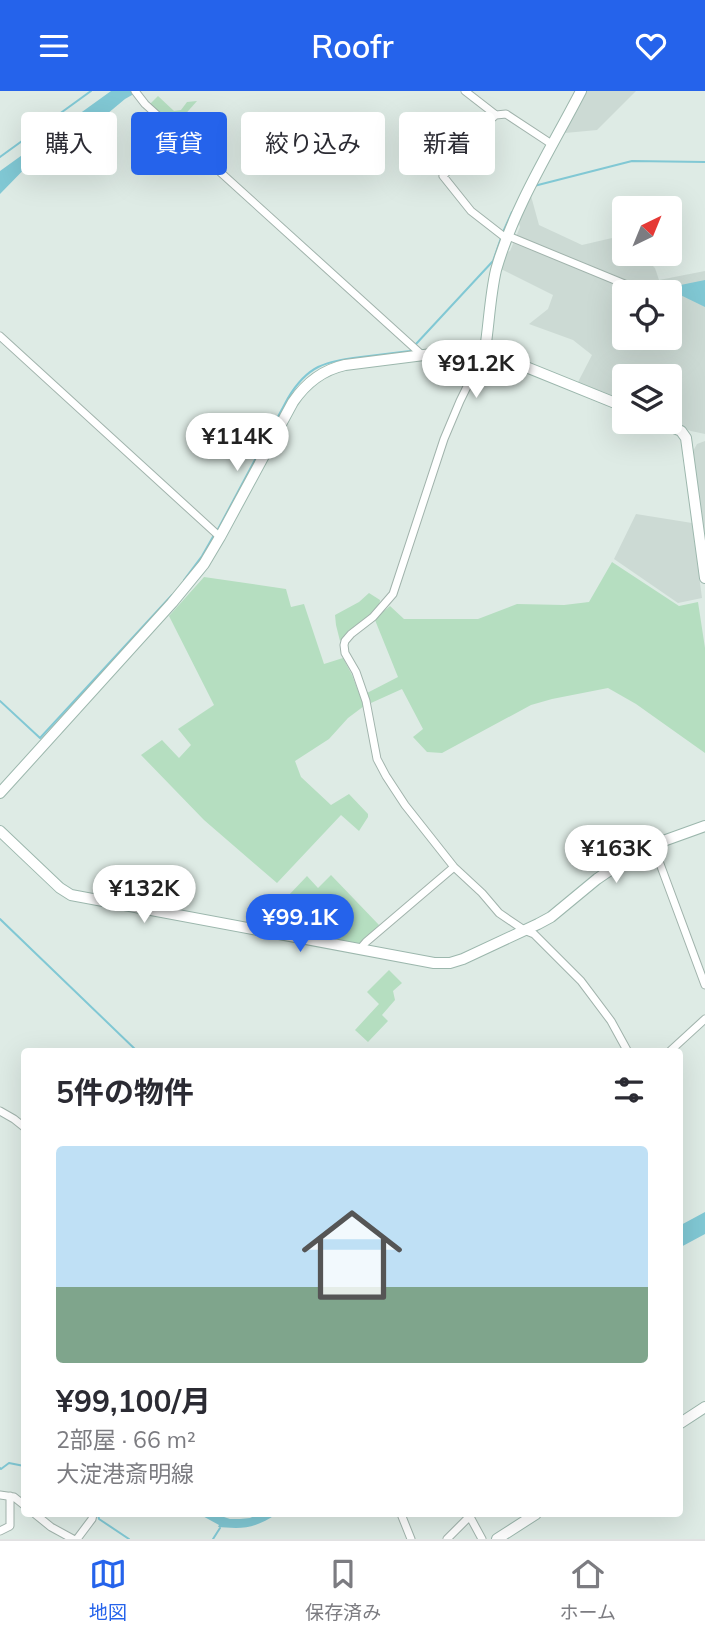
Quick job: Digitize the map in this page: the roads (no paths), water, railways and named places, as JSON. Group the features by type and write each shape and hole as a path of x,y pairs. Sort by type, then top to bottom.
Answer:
{"street":[{"path":"135,91 416,350"},
{"path":"465,91 496,115"},
{"path":"581,91 504,236 494,282 485,350 444,439 393,594 373,617 351,634 344,645 366,701 377,759 405,805 454,867 499,913 534,934 581,981 611,1021 626,1048"},
{"path":"553,145 506,114 496,115 443,176 471,211 504,236 614,280"},
{"path":"0,336 217,534"},
{"path":"0,793 204,564 217,534 278,422 311,381 327,371 345,365 416,350 475,348 612,402"},
{"path":"682,432 686,438 705,578"},
{"path":"0,831 60,888 71,895 434,963 450,963 551,917 597,879 641,849 705,826"},
{"path":"653,845 705,985"},
{"path":"360,949 454,867"},
{"path":"673,1048 705,1019"},
{"path":"0,1111 21,1125"},
{"path":"683,1421 705,1407"},
{"path":"0,1495 14,1497 21,1502"},
{"path":"0,1531 10,1526 10,1496"},
{"path":"39,1517 58,1535 75,1539 92,1517"},
{"path":"402,1517 411,1539"},
{"path":"447,1539 467,1517"},
{"path":"470,1517 484,1539 495,1539 531,1517"}],"water":[{"path":"111,91 139,91 109,112 82,112"},
{"path":"21,156 21,172 0,194 0,171"},
{"path":"705,280 705,307 682,296 682,285"},
{"path":"705,1212 705,1234 683,1246 683,1224"},
{"path":"204,1517 272,1517 247,1527 218,1527 219,1525"}],"waterway":[{"path":"0,157 91,91"},
{"path":"534,186 632,161 705,162"},
{"path":"503,232 512,212"},
{"path":"416,344 493,261 501,238"},
{"path":"217,531 288,398 303,378 327,363 410,351 413,348"},
{"path":"184,580 214,535"},
{"path":"0,701 40,738 172,595"},
{"path":"0,919 134,1048"},
{"path":"0,1468 9,1463 21,1465"},
{"path":"99,1517 129,1539"},
{"path":"213,1539 220,1528"}]}
